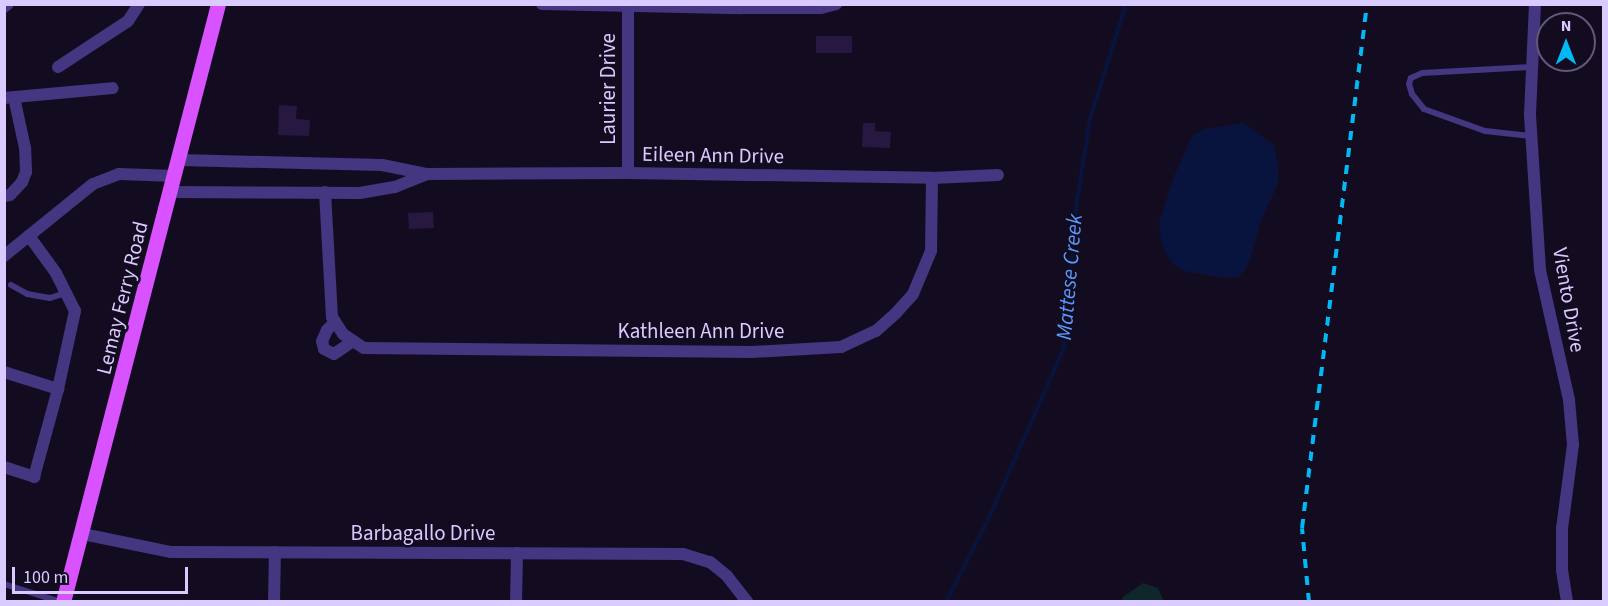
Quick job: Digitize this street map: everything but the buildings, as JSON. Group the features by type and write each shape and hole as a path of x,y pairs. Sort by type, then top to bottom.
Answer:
{"main road":[{"name":"Lemay Ferry Road","path":"62,602 82,534 218,4"}],"street":[{"path":"4,7 8,4"},
{"path":"58,67 128,21 139,4"},
{"path":"542,4 821,8 836,4"},
{"name":"Viento Drive","path":"1535,4 1531,136 1540,270 1569,400 1573,445 1563,528 1566,602"},
{"name":"Laurier Drive","path":"628,6 628,173"},
{"path":"4,196 10,195 22,182 26,172 25,148 9,97 112,88"},
{"name":"Eileen Ann Drive","path":"179,160 382,165 427,174 628,173 932,178 998,175"},
{"path":"4,256 93,184 119,174 175,176"},
{"name":"Eileen Ann Drive","path":"171,192 360,193 395,188 427,174"},
{"name":"Kathleen Ann Drive","path":"353,341 364,348 439,350 751,352 841,347 876,332 913,294 931,250 932,178"},
{"path":"325,192 332,317 343,334 353,341 334,354 324,349 322,341 327,330 335,322"},
{"path":"4,467 34,477 58,389 75,311 56,273 29,236"},
{"path":"4,372 58,389"},
{"name":"Barbagallo Drive","path":"82,534 171,552 696,555 710,562 727,576 747,602"},
{"path":"274,602 275,552"},
{"path":"516,602 517,553"}],"lane":[{"path":"1531,136 1485,131 1424,109 1412,94 1409,84 1411,78 1422,73 1533,67"},
{"path":"11,285 27,294 50,298 66,293"},
{"path":"4,584 62,602"}],"green space":[{"path":"1143,583 1158,588 1164,601 1121,601 1123,597"}],"water":[{"path":"1244,123 1274,145 1278,163 1278,183 1261,221 1251,257 1245,270 1238,277 1224,278 1185,271 1175,266 1165,253 1159,223 1174,176 1192,136 1204,129"}],"waterway":[{"name":"Mattese Creek","path":"946,602 988,520 1064,348 1076,207 1090,119 1126,4"}],"railway":[{"path":"1309,602 1302,528 1367,4"}]}
